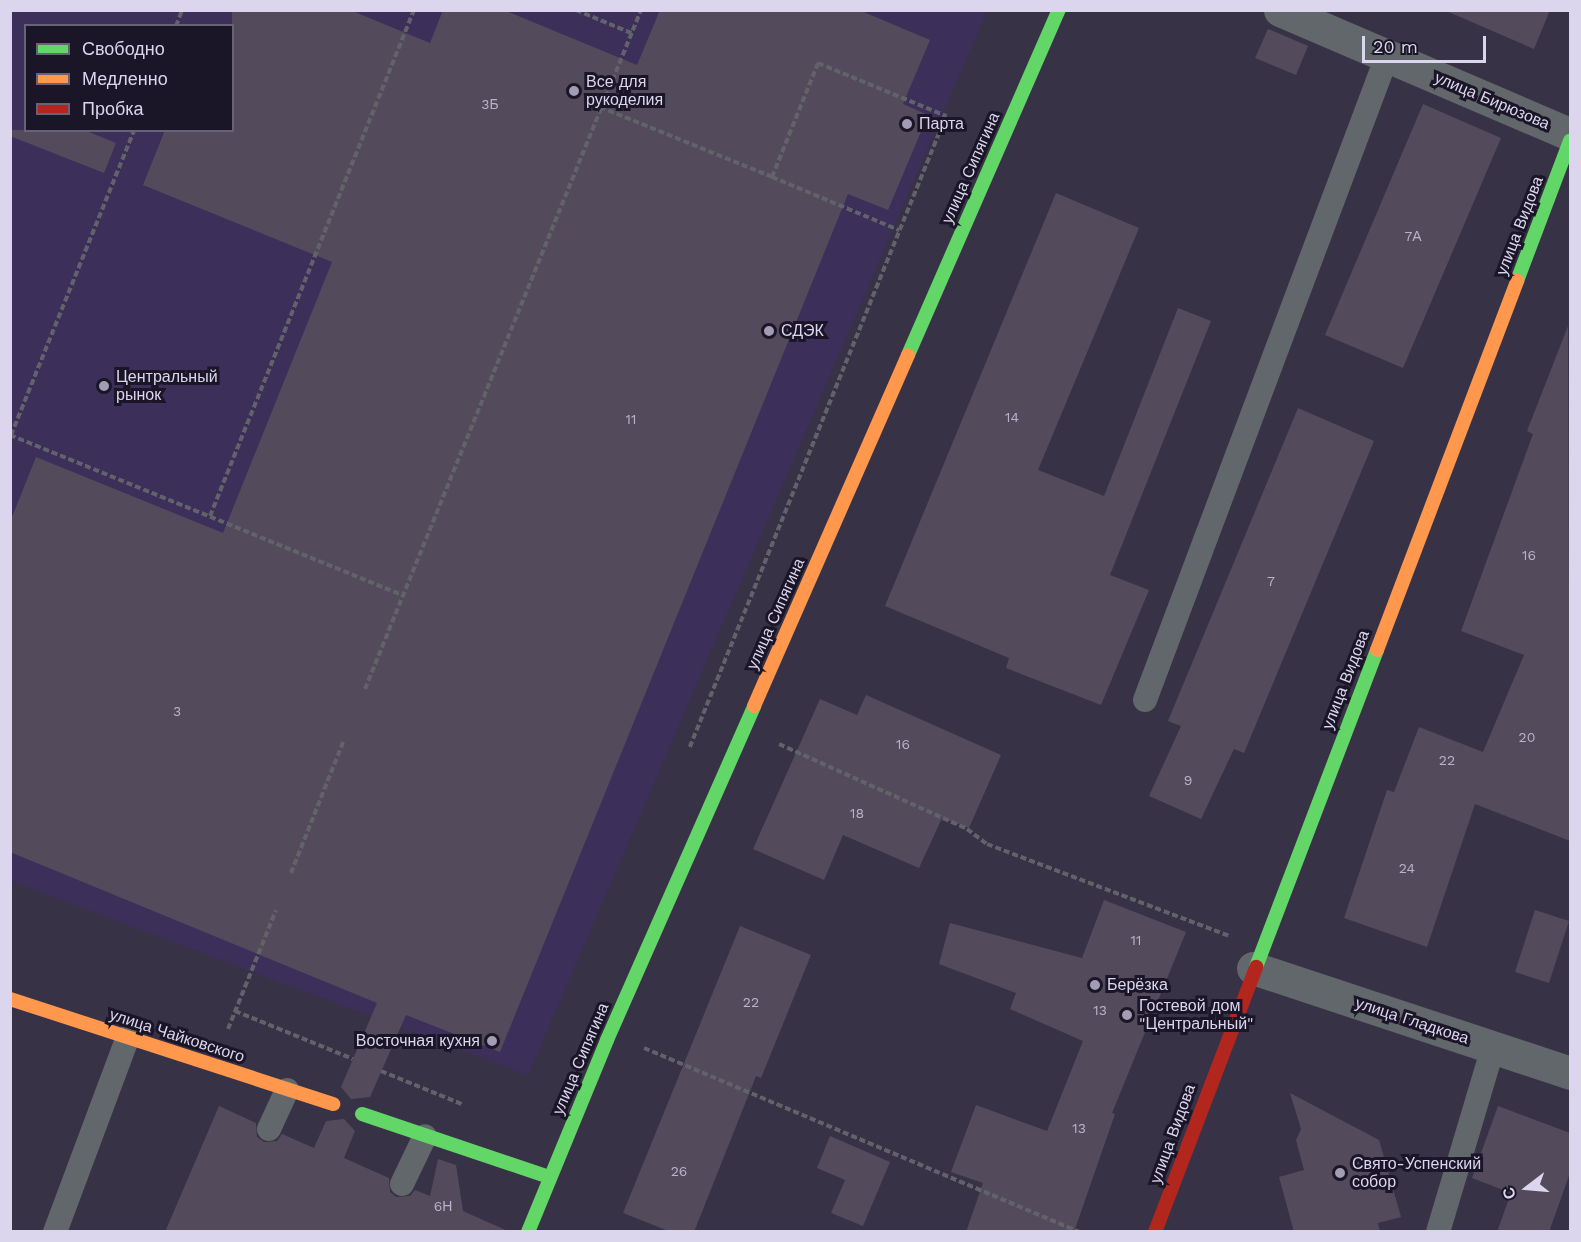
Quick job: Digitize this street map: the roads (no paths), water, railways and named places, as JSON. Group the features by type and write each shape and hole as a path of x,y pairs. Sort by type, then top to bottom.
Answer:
{"street":[{"name":"улица Сипягина","path":"528,1232 549,1177 1059,10"},
{"name":"улица Бирюзова","path":"1280,10 1570,134"},
{"name":"улица Видова","path":"1155,1232 1252,968 1570,141"},
{"name":"улица Гладкова","path":"1252,968 1570,1073"},
{"name":"улица Чайковского","path":"10,999 333,1104"},
{"path":"362,1114 549,1177"}],"lane":[{"path":"1145,700 1387,56"},
{"path":"55,1232 128,1037"},
{"path":"1438,1232 1493,1048"},
{"path":"269,1129 287,1090"},
{"path":"402,1184 425,1136"}],"place":[{"name":"Все для рукоделия","path":"574,91"},
{"name":"Парта","path":"907,124"},
{"name":"СДЭК","path":"769,331"},
{"name":"Центральный рынок","path":"104,386"},
{"name":"Берёзка","path":"1095,985"},
{"name":"Гостевой дом \"Центральный\"","path":"1127,1015"},
{"name":"Восточная кухня","path":"492,1041"},
{"name":"Свято-Успенский собор","path":"1340,1173"}]}
